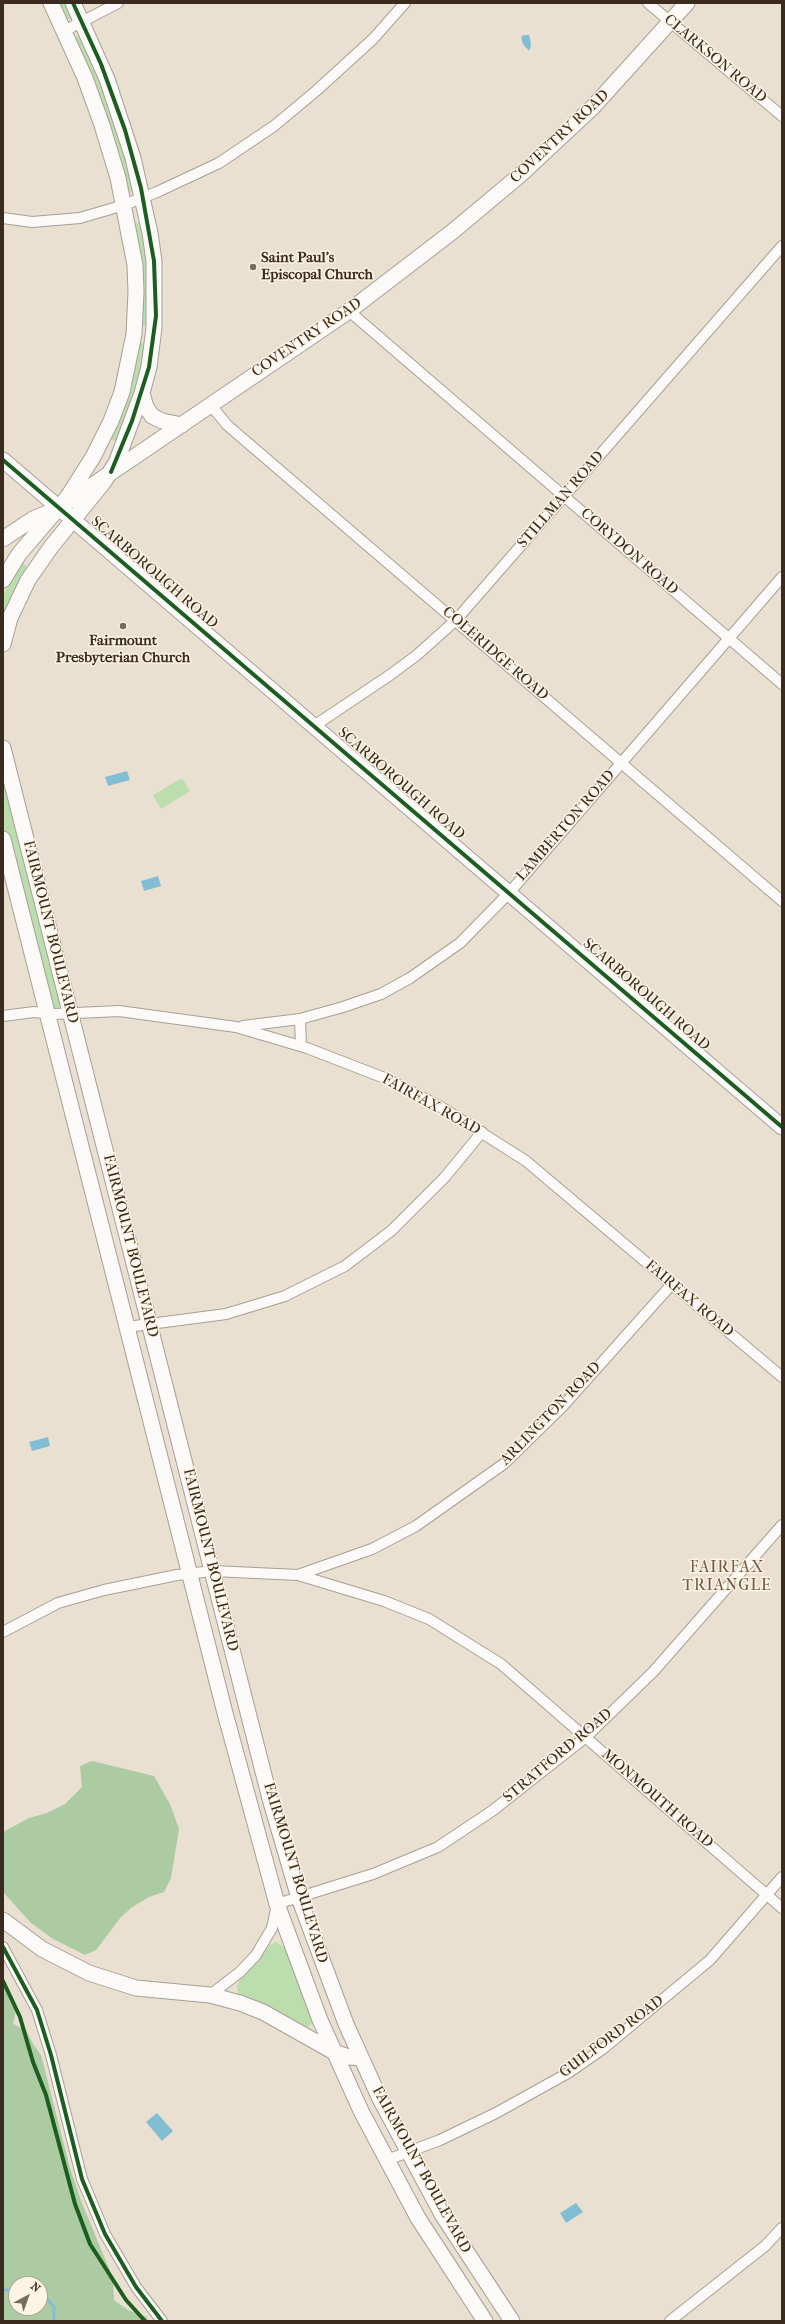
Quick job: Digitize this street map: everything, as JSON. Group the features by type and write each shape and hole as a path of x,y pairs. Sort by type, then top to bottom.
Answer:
{"main road":[{"path":"3,580 8,565 59,508 74,488 100,444 122,392 134,334 136,278 124,205 113,159 97,108 51,3"},
{"path":"3,644 10,618 28,580 111,472 120,454 142,393 153,337 156,288 154,262 143,198 120,113 73,3"},
{"name":"COVENTRY ROAD","path":"3,539 33,519 59,508 349,311 452,232 519,176 597,103 687,3"},
{"path":"134,334 153,337"},
{"path":"142,393 146,407 152,416 162,422 182,425"},
{"path":"100,444 106,452 120,454 138,453"},
{"name":"SCARBOROUGH ROAD","path":"3,460 782,1126"},
{"path":"8,565 50,533 73,520"},
{"name":"FAIRMOUNT BOULEVARD","path":"4,757 150,1324 270,1799 299,1898 335,1996 361,2058 408,2153 458,2239 512,2321"},
{"name":"FAIRMOUNT BOULEVARD","path":"3,839 244,1788 278,1904 310,1997 334,2052 386,2160 429,2236 484,2321"},
{"path":"3,1920 29,1941 52,1955 103,1979 149,1990 210,1995 240,2003 263,2012 334,2052 349,2057 361,2058"}],"street":[{"path":"64,31 118,3"},
{"path":"3,218 32,222 80,218 124,205 190,178 219,162 274,126 373,39 405,3"},
{"name":"CLARKSON ROAD","path":"648,3 782,116"},
{"name":"STILLMAN ROAD","path":"314,726 390,675 422,651 456,620 782,246"},
{"name":"CORYDON ROAD","path":"349,311 782,684"},
{"name":"COLERIDGE ROAD","path":"210,404 227,425 782,900"},
{"name":"LAMBERTON ROAD","path":"236,1027 300,1019 344,1007 381,994 410,978 460,943 509,893 782,577"},
{"name":"FAIRFAX ROAD","path":"3,1016 34,1012 70,1013 119,1011 236,1027 301,1046 387,1079 441,1107 526,1161 782,1378"},
{"path":"300,1019 301,1046"},
{"path":"127,1327 226,1314 285,1296 345,1266 396,1225 444,1177 482,1132"},
{"name":"ARLINGTON ROAD","path":"3,1632 58,1603 104,1590 190,1573 213,1571 298,1575 372,1548 416,1526 506,1463 563,1406 672,1284"},
{"name":"STRATFORD ROAD","path":"278,1904 373,1874 438,1847 492,1811 586,1737 653,1672 782,1525"},
{"name":"MONMOUTH ROAD","path":"298,1575 384,1601 429,1619 501,1664 782,1908"},
{"name":"GUILFORD ROAD","path":"386,2160 408,2153 446,2137 496,2112 568,2073 598,2052 710,1960 782,1877"},
{"path":"210,1995 240,1972 256,1955 272,1928 278,1904"},
{"path":"3,1947 37,2010 51,2055 82,2179 106,2234 136,2287 162,2321"},
{"path":"670,2321 764,2246 782,2228"}],"green space":[{"path":"56,3 68,3 73,18 66,20"},
{"path":"81,34 104,82 135,190 132,192 128,191 75,41 76,37"},
{"path":"143,222 147,241 148,325 144,326 141,324 133,224"},
{"path":"143,342 145,344 144,365 117,442 108,438 138,345"},
{"path":"22,562 29,569 3,625 3,595"},
{"path":"3,775 62,1003 59,1008 55,1009 50,1004 3,823"},
{"path":"182,778 190,791 161,809 153,795"},
{"path":"92,1761 154,1776 170,1804 179,1829 171,1878 164,1892 149,1897 131,1908 121,1917 96,1950 85,1955 53,1939 31,1923 3,1892 3,1832 29,1818 47,1813 65,1804 82,1787 80,1766"},
{"path":"276,1942 284,1947 289,1954 312,2019 312,2024 308,2027 304,2028 238,1994 237,1985 240,1980 270,1945"},
{"path":"3,1983 9,1989 16,2010 13,2024 26,2030 33,2044 41,2055 70,2168 82,2203 113,2278 114,2300 128,2310 147,2317 148,2321 3,2321"}],"water":[{"path":"524,35 529,35 530,38 531,46 529,51 523,44 521,37"},
{"path":"127,771 130,780 108,786 105,777"},
{"path":"158,876 161,886 144,891 141,881"},
{"path":"48,1437 50,1446 32,1451 29,1442"},
{"path":"157,2113 173,2131 162,2141 146,2122"},
{"path":"576,2203 583,2212 566,2223 560,2213"}],"waterway":[{"path":"3,2290 8,2290"},
{"path":"48,2300 54,2307 54,2321"}],"cycle path":[{"path":"73,3 101,64 125,130 141,188 154,261 156,316 149,367 132,421 111,472"},
{"path":"3,460 782,1127"},
{"path":"3,1947 37,2010 51,2055 82,2179 105,2234 136,2287 162,2321"},
{"path":"3,1981 20,2017 33,2062 46,2095 75,2204 90,2244 126,2300 145,2321"}],"place":[{"name":"Saint Paul's Episcopal Church","path":"253,267"},
{"name":"Fairmount Presbyterian Church","path":"123,626"}],"district":[{"name":"FAIRFAX TRIANGLE","path":"727,1577"}]}
